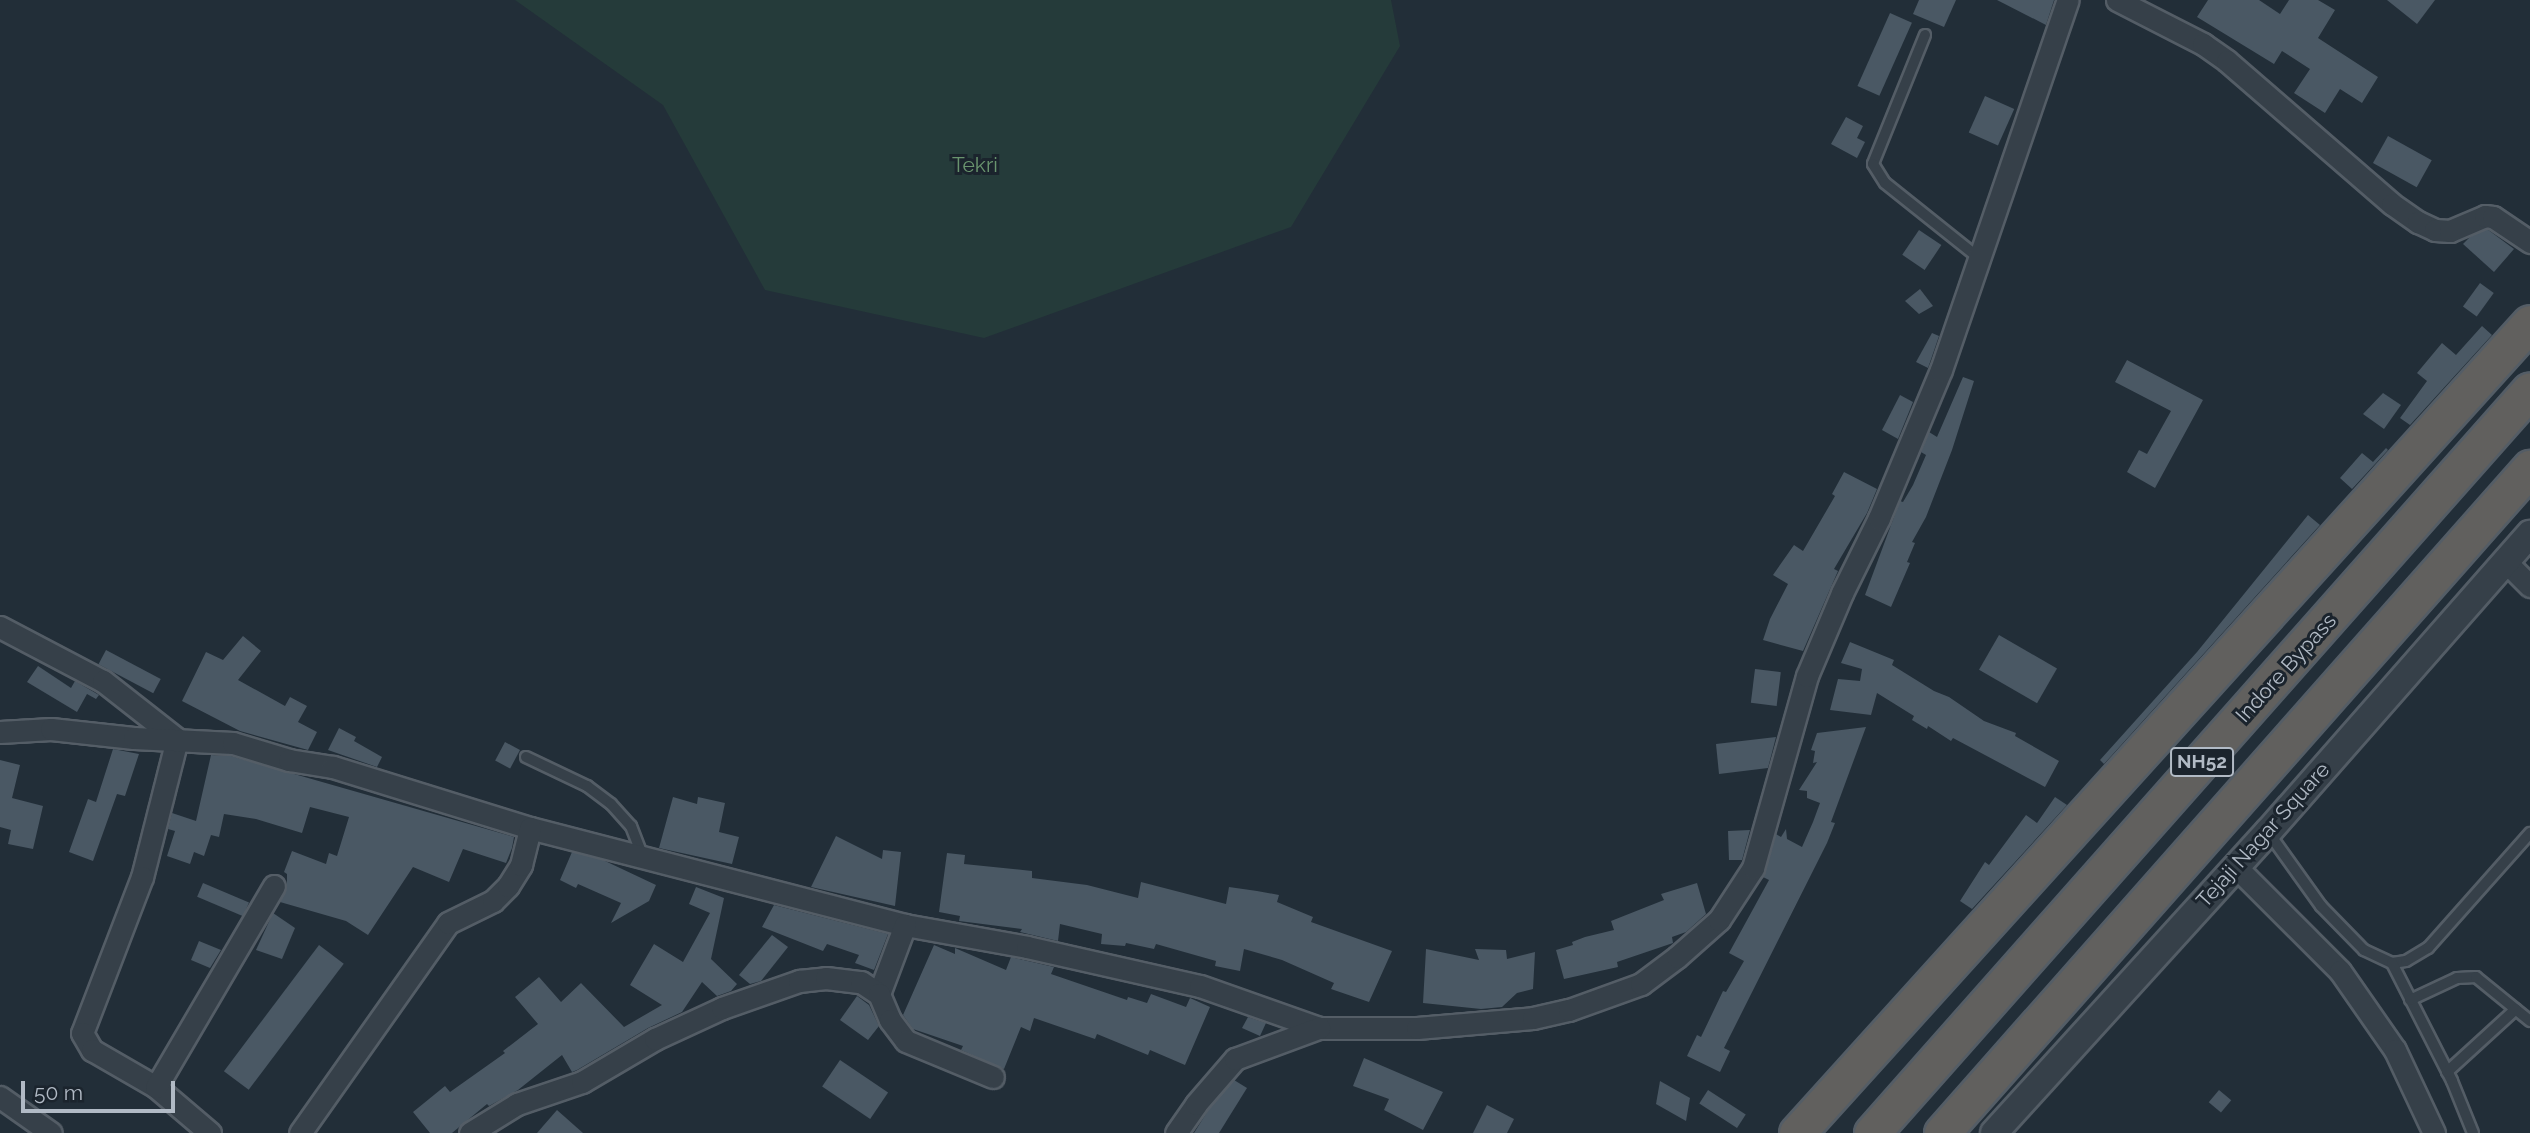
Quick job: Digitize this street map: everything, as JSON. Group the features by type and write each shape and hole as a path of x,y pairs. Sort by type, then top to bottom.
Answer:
{"highway":[{"path":"1797,1133 2530,323"},
{"name":"Indore Bypass","path":"1872,1133 2530,390"},
{"name":"NH52","path":"1942,1133 2530,468"}],"street":[{"path":"0,732 51,729 134,738 233,743 289,760 333,767 530,828 905,925 1027,947 1200,986 1319,1028 1417,1028 1533,1018 1569,1010 1641,984 1719,920 1753,868 1807,676 1936,382 2068,0"},
{"path":"2117,0 2203,44 2227,61 2392,204 2418,222 2435,230 2450,231 2485,216 2493,217 2530,242"},
{"name":"Tejaji Nagar Square","path":"1994,1133 2268,832 2530,534"},
{"path":"2506,562 2530,586"},
{"path":"0,627 103,681 177,739"},
{"path":"177,739 142,877 82,1032 92,1050 156,1087 209,1133"},
{"path":"300,1133 448,923 493,901 508,886 521,864 530,828"},
{"path":"2235,866 2340,971 2395,1050 2434,1133"},
{"path":"156,1087 274,886"},
{"path":"879,994 905,925"},
{"path":"470,1133 517,1104 582,1082 655,1040 775,987 826,978 861,982 879,994 890,1020 906,1041 993,1077"},
{"path":"1176,1133 1196,1104 1235,1059 1319,1028"},
{"path":"0,1097 51,1133"}],"lane":[{"path":"1925,35 1873,164 1885,183 1979,258"},
{"path":"526,757 587,786 611,804 631,826 643,858"},
{"path":"2268,832 2321,906 2364,950 2392,963 2406,961 2428,948 2530,833"},
{"path":"2392,963 2447,1072 2473,1133"},
{"path":"2410,1000 2465,976 2486,983 2530,1021"},
{"path":"2447,1072 2516,1009"}],"green space":[{"name":"Tekri","path":"515,0 1391,0 1400,46 1291,227 984,338 765,290 663,105"}],"building":[{"path":"1919,0 1956,0 1944,27 1913,14"},
{"path":"1997,0 2054,0 2046,25"},
{"path":"2208,0 2259,0 2280,14 2289,0 2318,0 2335,10 2318,38 2378,77 2362,103 2340,89 2325,113 2294,93 2310,69 2282,51 2274,64 2197,17"},
{"path":"2387,0 2435,0 2417,24"},
{"path":"1890,13 1912,23 1879,96 1857,86"},
{"path":"1985,96 2014,109 1998,146 1969,133"},
{"path":"1846,117 1863,126 1857,138 1865,142 1857,158 1831,144"},
{"path":"2388,136 2432,160 2417,187 2373,163"},
{"path":"2487,229 2514,249 2494,272 2463,244 2470,237"},
{"path":"1919,230 1941,245 1925,270 1902,255"},
{"path":"2480,283 2494,293 2477,316 2463,306"},
{"path":"1920,289 1933,306 1919,314 1905,301"},
{"path":"2482,326 2492,335 2410,425 2400,418 2427,381 2417,373 2442,343 2456,355"},
{"path":"1932,333 1939,336 1928,368 1916,362"},
{"path":"2127,360 2203,400 2155,488 2127,472 2139,450 2147,454 2171,411 2115,382"},
{"path":"1963,377 1974,381 1952,450 1926,517 1912,542 1915,543 1907,562 1910,563 1891,607 1865,595 1900,501 1903,502 1913,485 1926,455 1921,452 1929,432 1937,437"},
{"path":"2383,393 2401,405 2384,429 2363,414"},
{"path":"1900,395 1913,402 1898,439 1882,430"},
{"path":"2386,448 2388,450 2352,489 2340,478 2362,453 2373,462"},
{"path":"1844,472 1877,489 1867,513 1834,569 1838,571 1803,651 1763,640 1770,619 1788,584 1773,575 1794,545 1803,551 1835,496 1832,494"},
{"path":"2308,515 2320,525 2104,764 2100,760 2197,652"},
{"path":"1999,635 2057,668 2037,703 1979,670"},
{"path":"243,636 261,651 238,680 285,706 290,697 307,706 298,722 317,732 308,750 240,731 182,701 206,652 223,660"},
{"path":"1850,642 1894,660 1892,665 1934,691 1949,697 1984,721 2016,733 2015,736 2059,761 2045,787 1953,738 1951,741 1928,726 1927,729 1912,720 1914,716 1877,693 1871,715 1830,710 1838,679 1860,681 1862,669 1841,663"},
{"path":"106,650 161,679 153,693 98,664"},
{"path":"38,666 71,688 75,681 99,695 96,699 87,694 77,712 27,682"},
{"path":"1755,669 1781,672 1777,706 1751,703"},
{"path":"1866,727 1831,822 1835,823 1827,843 1724,1048 1730,1051 1720,1072 1687,1056 1697,1035 1701,1037 1723,991 1726,992 1744,961 1729,953 1769,880 1763,877 1776,834 1781,837 1786,829 1787,839 1802,847 1813,822 1820,803 1807,798 1807,791 1799,790 1817,762 1813,763 1815,751 1811,750 1817,733"},
{"path":"339,728 356,737 354,741 382,757 377,767 328,750"},
{"path":"1776,737 1768,768 1719,774 1716,744"},
{"path":"505,742 520,750 510,769 495,761"},
{"path":"113,749 139,754 125,796 117,794 93,861 69,852 88,799 96,802"},
{"path":"211,755 231,756 514,837 512,848 506,863 463,849 449,882 413,867 368,935 346,921 280,902 287,887 287,874 284,872 292,851 326,864 329,853 337,856 349,817 310,807 302,833 256,819 224,814 219,837 211,835 204,856 194,852 190,864 167,856 175,831 168,829 172,813 196,821"},
{"path":"0,760 20,765 12,798 43,806 33,849 8,844 11,830 0,827"},
{"path":"673,797 697,804 698,797 725,803 719,832 739,837 732,864 659,848"},
{"path":"2055,797 2067,805 1972,909 1960,901 1985,862 1989,865 2026,815 2037,823"},
{"path":"1750,830 1742,860 1729,860 1728,831"},
{"path":"836,836 882,859 883,850 901,852 895,906 811,887"},
{"path":"572,852 603,860 656,885 649,901 611,923 621,903 578,884 576,888 560,880"},
{"path":"947,853 965,855 964,864 1032,871 1032,878 1087,885 1138,898 1141,882 1226,904 1229,887 1279,895 1277,902 1313,917 1311,922 1392,951 1369,1002 1331,989 1334,983 1282,960 1244,949 1240,971 1215,966 1216,961 1156,944 1154,949 1126,943 1125,946 1101,944 1102,934 1060,924 1058,941 1020,932 1022,929 959,921 960,916 939,912"},
{"path":"203,883 249,903 243,916 197,897"},
{"path":"1697,883 1706,914 1686,932 1672,937 1673,943 1617,962 1618,967 1564,979 1556,950 1573,945 1572,942 1585,937 1614,930 1611,921 1664,900 1661,894"},
{"path":"696,887 724,898 711,959 737,984 731,991 717,996 702,982 682,1012 648,1028 572,1072 562,1055 518,1090 489,1106 487,1104 452,1133 430,1133 413,1112 445,1086 450,1092 505,1053 503,1051 538,1024 515,997 539,977 561,1002 581,983 624,1027 662,1005 630,985 654,944 683,962 710,913 689,904"},
{"path":"774,905 888,934 874,970 855,963 859,955 827,944 823,951 762,927"},
{"path":"273,913 295,928 282,959 256,950"},
{"path":"772,935 788,947 761,981 750,984 739,975"},
{"path":"199,941 221,950 210,968 191,960"},
{"path":"319,945 344,964 249,1090 224,1071"},
{"path":"934,945 955,954 955,948 1006,970 1011,957 1054,967 1051,974 1127,1000 1128,997 1147,1003 1151,994 1186,1007 1190,998 1210,1007 1185,1065 1150,1050 1148,1055 1097,1034 1095,1039 1034,1018 1030,1031 1021,1027 1004,1069 961,1050 963,1046 913,1029 903,1015"},
{"path":"1426,949 1479,960 1475,949 1506,950 1507,959 1535,952 1533,989 1517,993 1502,1007 1481,1009 1423,1003"},
{"path":"857,996 869,1005 879,1026 868,1040 840,1020"},
{"path":"1248,1017 1266,1023 1260,1036 1242,1028"},
{"path":"1364,1058 1443,1092 1423,1130 1384,1110 1389,1099 1353,1086"},
{"path":"840,1060 888,1092 870,1119 822,1087"},
{"path":"1234,1080 1247,1088 1219,1133 1194,1133 1209,1109"},
{"path":"1660,1081 1690,1098 1686,1121 1656,1104"},
{"path":"1708,1090 1746,1115 1737,1128 1699,1103"},
{"path":"2219,1090 2231,1100 2221,1113 2209,1102"},
{"path":"1487,1105 1514,1119 1507,1133 1473,1133"},
{"path":"557,1110 583,1133 537,1133"}]}
